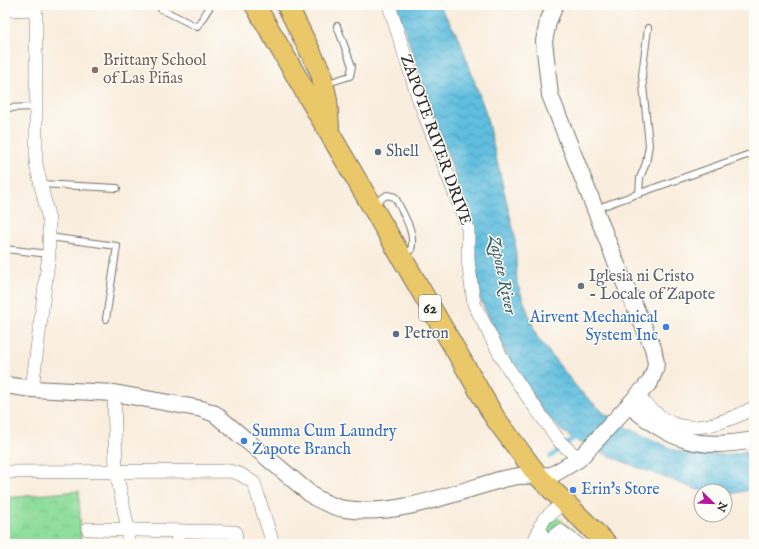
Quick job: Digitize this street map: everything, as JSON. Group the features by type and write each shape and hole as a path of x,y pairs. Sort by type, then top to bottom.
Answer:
{"main road":[{"name":"62","path":"255,5 495,418 563,508 607,544"},
{"name":"62","path":"287,5 315,59 325,84 329,133"}],"street":[{"name":"ZAPOTE RIVER DRIVE","path":"389,5 419,100 468,228 468,260 474,304 504,362 560,442 579,455"},
{"path":"5,385 32,389 114,393 202,410 215,414 314,497 328,505 345,509 369,510 401,508 503,478 519,476 552,476 579,455 628,406 653,376 656,363 655,354 550,95 544,41 548,22 554,5"},
{"path":"5,10 36,7 36,164 49,220 49,254 32,389"},
{"path":"114,393 116,471 128,529 128,544"},
{"path":"628,406 679,426 714,424 751,409"},
{"path":"628,406 667,433 685,440 716,444 754,440"},
{"path":"5,472 116,471 229,472 240,474 254,483 273,544"},
{"path":"563,508 559,518 562,523 560,531 550,539 540,542 540,526 544,519 563,508"},
{"path":"88,529 235,532 237,544"},
{"path":"177,531 178,544"},
{"path":"560,531 578,544"}],"lane":[{"path":"163,5 160,9 197,26 211,5"},
{"path":"325,84 350,76 352,66 337,26"},
{"path":"638,194 640,178 646,163 649,145 642,75 648,28"},
{"path":"5,108 36,107"},
{"path":"595,209 747,155 754,154"},
{"path":"40,184 117,188"},
{"path":"49,237 117,246 106,319"},
{"path":"5,249 49,254"}],"green space":[{"path":"79,491 81,544 5,544 5,498"},
{"path":"553,514 589,544 538,544"}],"water":[{"name":"Zapote River","path":"396,5 439,5 459,38 485,111 515,237 517,283 537,337 579,390 604,413 627,428 677,451 700,455 734,454 754,449 754,489 733,494 733,483 693,483 693,488 616,459 577,441 561,430 545,414 509,359 481,301 456,179"}],"waterway":[{"path":"550,457 578,435"}],"place":[{"name":"Brittany School of Las Piñas","path":"95,70"},
{"name":"Shell","path":"378,152"},
{"name":"Iglesia ni Cristo - Locale of Zapote","path":"581,286"},
{"name":"Airvent Mechanical System Inc","path":"666,327"},
{"name":"Petron","path":"396,334"},
{"name":"Summa Cum Laundry Zapote Branch","path":"244,441"},
{"name":"Erin's Store","path":"573,490"}]}
